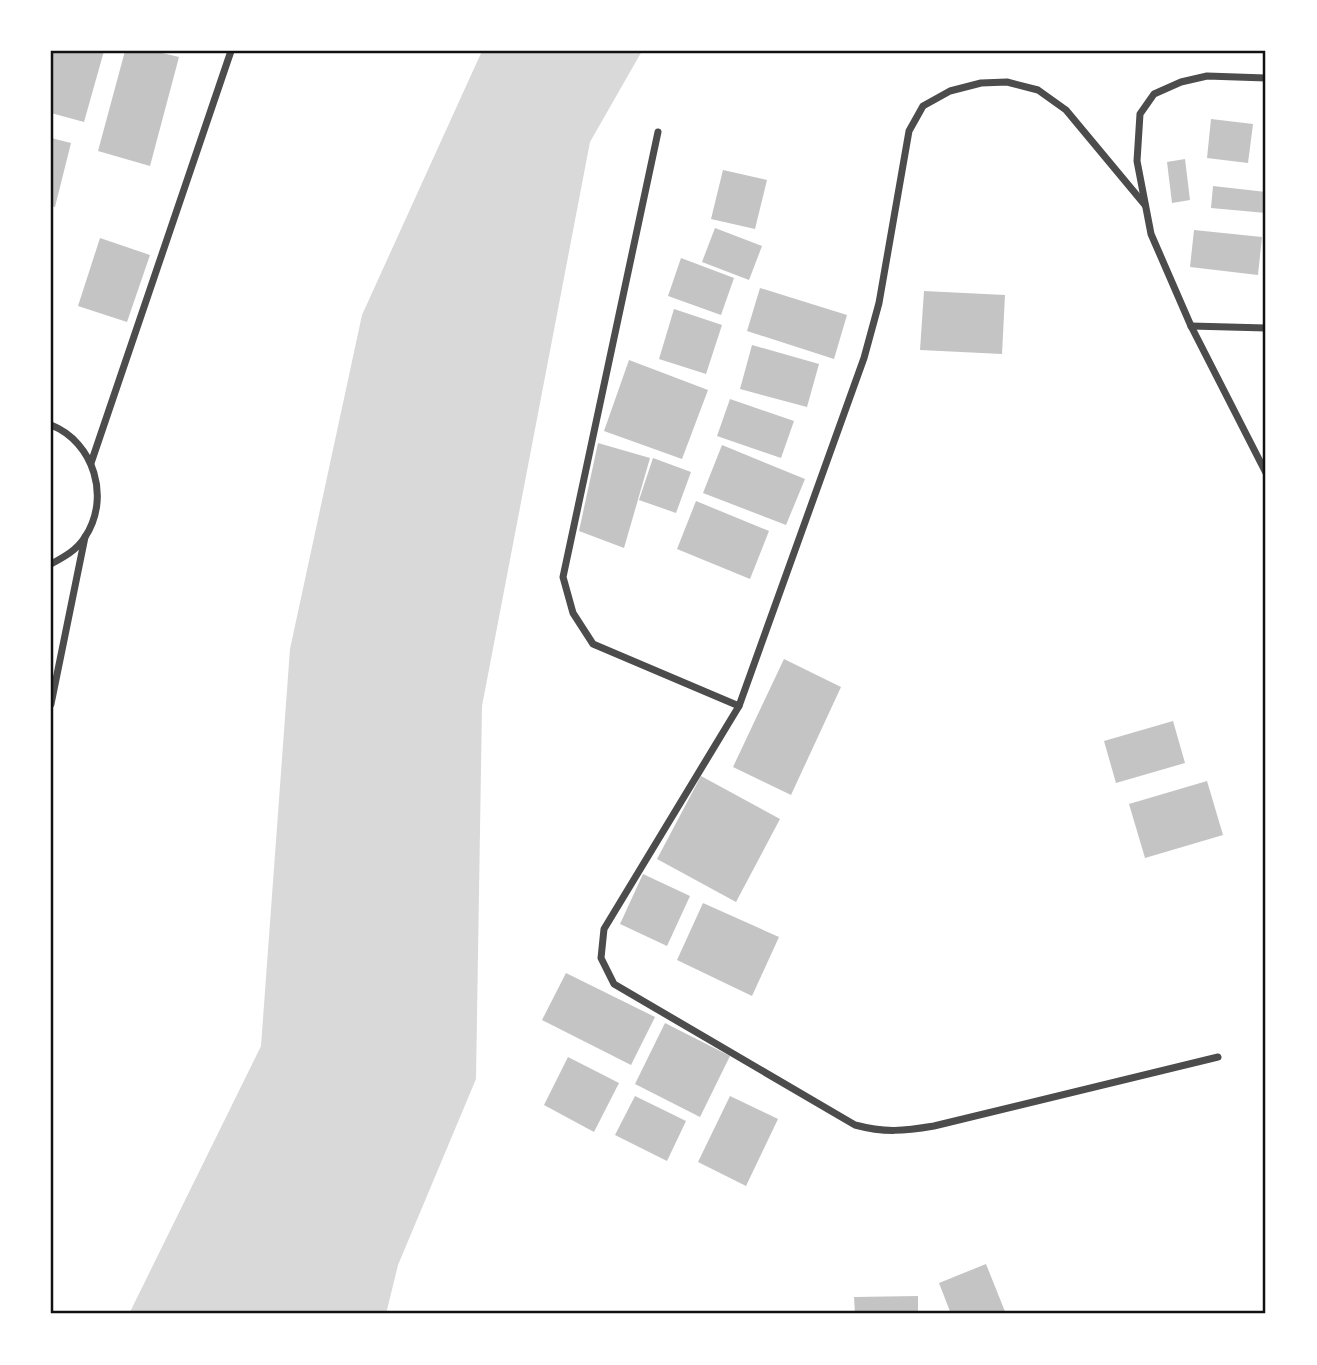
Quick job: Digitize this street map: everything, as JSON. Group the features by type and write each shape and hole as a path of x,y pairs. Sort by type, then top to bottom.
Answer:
{"street":[{"path":"91,463 232,51"},
{"path":"1266,78 1207,76 1181,82 1154,94 1140,114 1137,160 1151,234 1191,326 1266,473"},
{"path":"1144,205 1066,110 1038,90 1007,82 981,83 950,91 923,106 909,131 879,303 864,358 739,706 604,929 601,958 614,984 855,1125 881,1132 934,1126 1218,1057"},
{"path":"658,132 563,577 573,613 593,644 739,706"},
{"path":"1191,326 1266,328"},
{"path":"51,425 78,443 91,463 98,487 96,513 85,537 51,704"},
{"path":"51,564 69,555 85,537"}],"shaded area":[{"path":"482,51 642,51 590,142 482,706 476,1079 398,1265 386,1314 129,1314 261,1046 290,649 362,315"}],"building":[{"path":"51,51 104,51 84,122 51,113"},
{"path":"125,51 154,51 179,57 150,166 98,151"},
{"path":"1211,119 1253,124 1248,163 1207,158"},
{"path":"51,138 71,143 55,207 51,206"},
{"path":"1185,159 1190,200 1172,203 1167,162"},
{"path":"723,170 767,180 755,229 711,219"},
{"path":"1213,186 1266,192 1266,213 1211,208"},
{"path":"715,228 762,246 749,280 702,262"},
{"path":"1194,230 1262,237 1258,275 1190,267"},
{"path":"100,238 150,255 127,322 78,306"},
{"path":"681,258 734,278 721,315 668,296"},
{"path":"760,288 847,315 834,359 747,331"},
{"path":"924,291 1005,295 1002,354 920,350"},
{"path":"674,309 722,325 706,374 659,359"},
{"path":"752,345 819,364 807,407 740,389"},
{"path":"629,360 708,390 682,459 604,431"},
{"path":"730,399 794,421 781,458 717,436"},
{"path":"598,443 650,458 624,548 579,531"},
{"path":"722,445 805,479 786,525 703,493"},
{"path":"653,458 691,472 676,513 639,500"},
{"path":"696,501 769,531 750,579 677,549"},
{"path":"784,659 841,687 791,795 733,767"},
{"path":"1173,721 1185,763 1116,783 1104,741"},
{"path":"701,776 780,819 736,902 657,859"},
{"path":"1207,781 1223,835 1145,858 1129,804"},
{"path":"643,874 690,896 667,946 620,924"},
{"path":"703,903 779,937 752,996 677,960"},
{"path":"566,973 655,1017 631,1065 542,1020"},
{"path":"665,1023 730,1056 700,1117 635,1084"},
{"path":"568,1057 619,1083 594,1132 544,1105"},
{"path":"635,1096 686,1121 667,1161 615,1135"},
{"path":"730,1096 778,1119 746,1186 698,1162"},
{"path":"986,1264 1006,1314 951,1314 939,1283"},
{"path":"918,1296 918,1314 855,1314 854,1297"}]}
